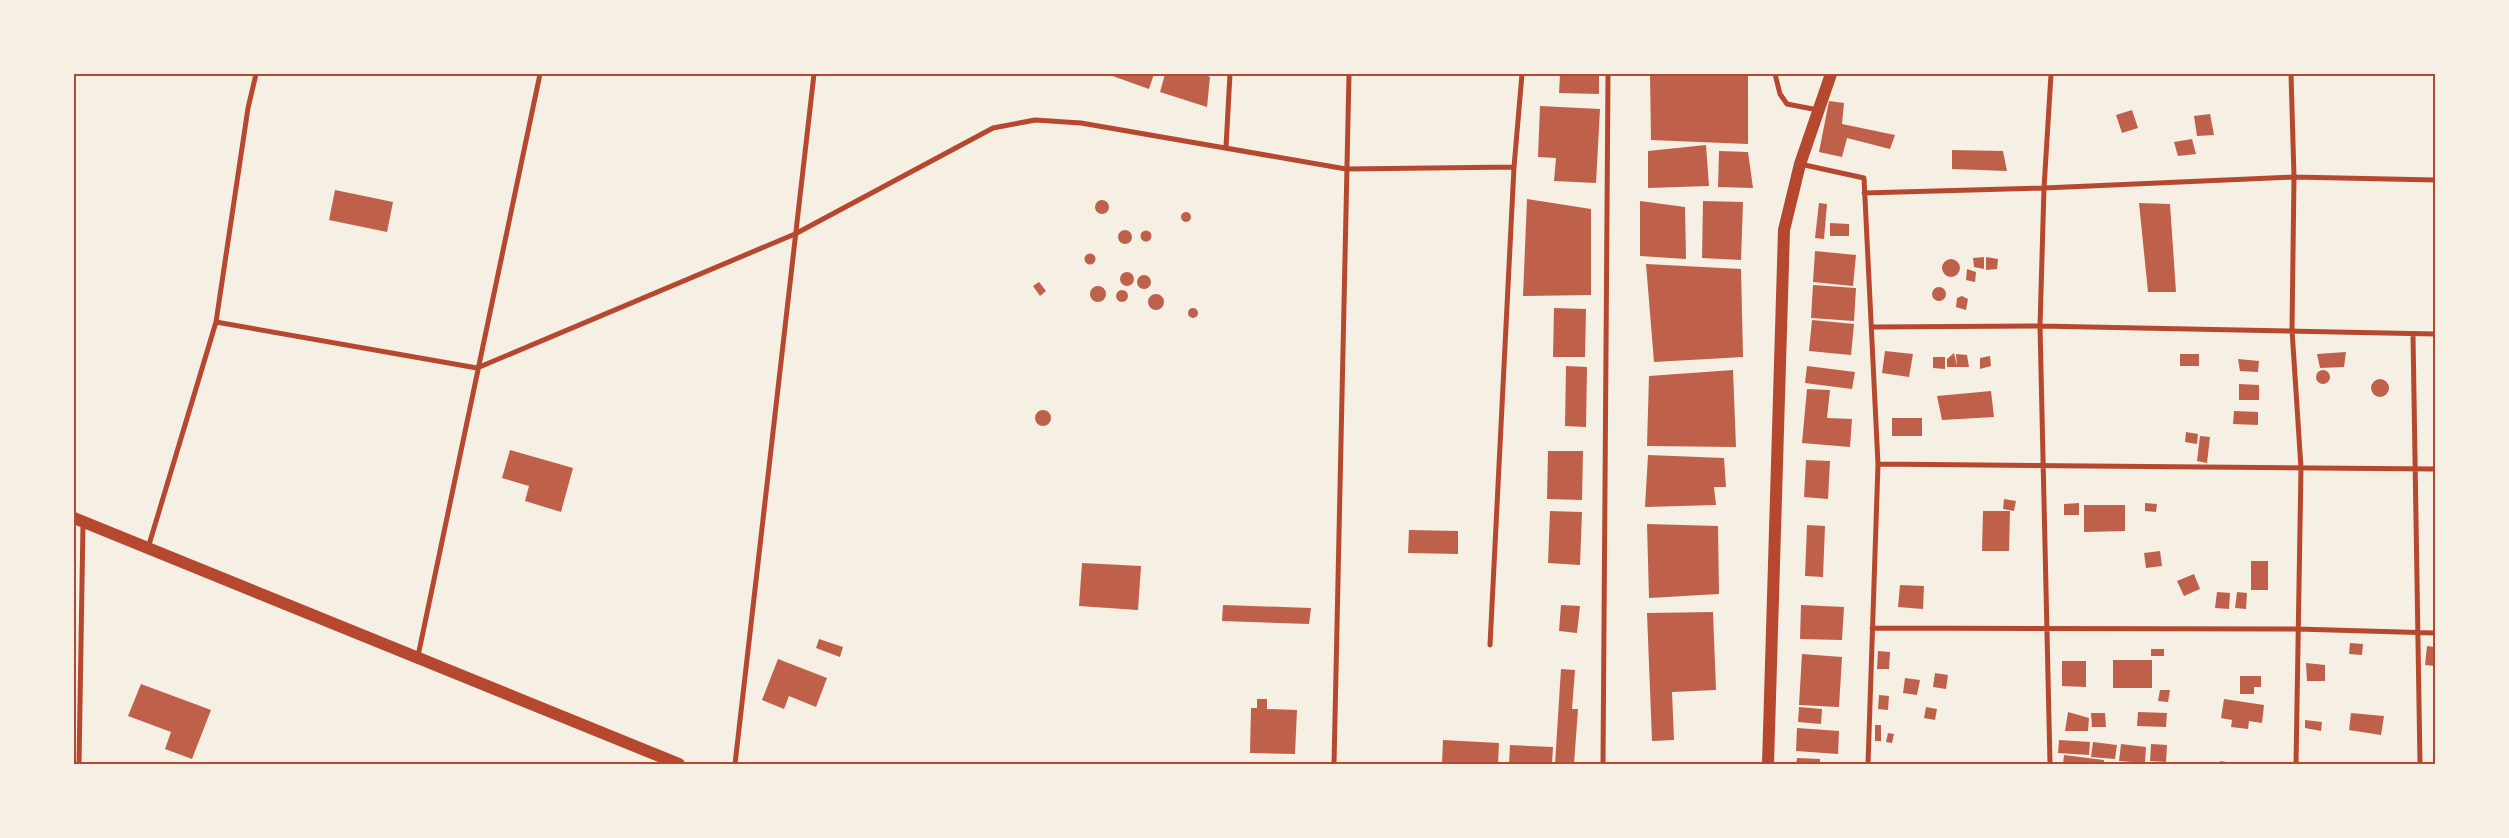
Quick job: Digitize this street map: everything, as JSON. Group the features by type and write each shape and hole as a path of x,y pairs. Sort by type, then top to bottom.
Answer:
{"main road":[{"path":"1768,764 1784,230 1800,164 1831,74"},
{"path":"79,520 418,656 679,764"}],"street":[{"path":"148,548 216,322 248,108 256,74"},
{"path":"418,656 540,74"},
{"path":"735,764 814,74"},
{"path":"1226,148 1230,74"},
{"path":"1334,764 1349,74"},
{"path":"1490,645 1514,167 1522,74"},
{"path":"1604,764 1608,74"},
{"path":"1775,74 1780,94 1787,104 1818,110"},
{"path":"2050,764 2040,326 2044,188 2051,74"},
{"path":"2290,74 2294,177 2292,330 2301,468 2296,764"},
{"path":"216,322 477,368 795,234 993,128 1035,120 1081,123 1346,169 1514,167"},
{"path":"1800,164 1864,178 1878,464 1868,764"},
{"path":"1864,193 2044,188 2294,177 2435,180"},
{"path":"1872,327 2040,326 2435,334"},
{"path":"2413,335 2420,764"},
{"path":"1878,464 2435,469"},
{"path":"79,520 79,764"},
{"path":"1872,628 2297,629 2435,633"}],"building":[{"path":"1107,74 1154,74 1149,89"},
{"path":"1165,74 1202,74 1210,77 1207,107 1160,92"},
{"path":"1560,74 1599,74 1599,94 1559,93"},
{"path":"1650,74 1748,74 1748,144 1651,140"},
{"path":"1829,101 1844,103 1842,124 1895,135 1890,149 1847,138 1842,157 1819,152"},
{"path":"1540,106 1600,109 1596,183 1554,181 1556,158 1538,157"},
{"path":"2132,110 2138,128 2122,133 2116,115"},
{"path":"2210,114 2214,135 2197,136 2194,116"},
{"path":"2192,139 2196,154 2178,156 2174,142"},
{"path":"1706,145 1709,186 1648,188 1648,151"},
{"path":"1952,150 2003,151 2007,171 1952,169"},
{"path":"1719,151 1748,152 1753,188 1718,187"},
{"path":"335,190 393,202 387,232 329,220"},
{"path":"1527,199 1591,209 1591,295 1523,296"},
{"path":"1102,200 1107,202 1109,207 1107,212 1102,214 1097,212 1095,207 1097,202"},
{"path":"1640,201 1685,207 1686,259 1640,256"},
{"path":"1703,201 1743,202 1741,260 1702,258"},
{"path":"1819,203 1827,204 1824,239 1815,238"},
{"path":"2139,203 2170,204 2176,292 2148,292"},
{"path":"1184,212 1188,212 1191,217 1190,221 1184,222 1181,219 1181,215"},
{"path":"1830,223 1849,224 1849,236 1830,236"},
{"path":"1122,230 1128,230 1132,237 1128,244 1122,244 1118,240 1118,234"},
{"path":"1144,231 1148,231 1151,236 1150,240 1144,241 1141,238 1141,234"},
{"path":"1815,251 1856,255 1853,286 1813,282"},
{"path":"1090,253 1096,259 1090,265 1084,259"},
{"path":"1984,257 1984,269 1974,267 1973,258"},
{"path":"1986,257 1998,259 1997,269 1986,270"},
{"path":"1951,259 1957,262 1960,268 1957,274 1951,277 1945,274 1942,268 1945,262"},
{"path":"1646,264 1741,269 1743,357 1654,362"},
{"path":"1967,269 1976,272 1975,282 1966,280"},
{"path":"1127,272 1132,274 1134,279 1132,284 1127,286 1122,284 1120,279 1122,274"},
{"path":"1144,275 1149,277 1151,282 1149,287 1144,289 1139,287 1137,282 1139,277"},
{"path":"1039,282 1046,291 1040,296 1033,286"},
{"path":"1813,285 1856,288 1854,321 1811,318"},
{"path":"1095,286 1101,286 1106,291 1104,300 1095,302 1090,297 1090,291"},
{"path":"1939,287 1944,289 1946,294 1944,299 1939,301 1934,299 1932,294 1934,289"},
{"path":"1124,290 1127,291 1127,301 1120,302 1117,301 1116,294 1117,291"},
{"path":"1153,294 1159,294 1164,299 1162,308 1153,310 1148,305 1148,299"},
{"path":"1962,296 1968,299 1966,310 1956,307 1957,298"},
{"path":"1191,308 1195,308 1198,313 1197,317 1191,318 1188,315 1188,311"},
{"path":"1554,308 1586,309 1585,357 1553,357"},
{"path":"1812,320 1854,324 1851,355 1809,351"},
{"path":"1885,351 1913,354 1909,377 1882,373"},
{"path":"2346,352 2344,367 2320,368 2317,354"},
{"path":"1954,353 1957,366 1956,354 1967,355 1969,367 1947,367 1947,359"},
{"path":"2180,354 2199,354 2199,366 2180,366"},
{"path":"1990,356 1991,366 1980,369 1980,358"},
{"path":"1933,357 1945,357 1945,369 1933,368"},
{"path":"2238,359 2259,361 2258,372 2240,371"},
{"path":"1566,366 1587,367 1586,427 1565,426"},
{"path":"1807,366 1855,372 1852,389 1805,383"},
{"path":"1733,370 1736,447 1647,446 1649,376"},
{"path":"2320,370 2326,370 2330,377 2326,384 2320,384 2316,380 2316,374"},
{"path":"2380,379 2386,382 2389,388 2386,394 2380,397 2374,394 2371,388 2374,382"},
{"path":"2239,384 2259,385 2259,400 2239,400"},
{"path":"1807,389 1830,390 1827,418 1852,419 1850,447 1802,443"},
{"path":"1991,391 1994,417 1942,420 1937,396"},
{"path":"1040,410 1046,410 1051,415 1049,424 1040,426 1035,421 1035,415"},
{"path":"2234,411 2258,412 2258,425 2233,424"},
{"path":"1892,418 1922,418 1922,436 1892,436"},
{"path":"2186,432 2198,434 2197,444 2185,442"},
{"path":"2200,436 2210,437 2207,463 2197,461"},
{"path":"510,450 573,468 561,512 525,501 529,486 502,478"},
{"path":"1548,451 1583,451 1582,500 1547,499"},
{"path":"1648,455 1724,458 1726,487 1714,487 1716,505 1645,507"},
{"path":"1806,460 1830,461 1828,499 1804,497"},
{"path":"2004,499 2016,501 2014,511 2003,509"},
{"path":"2079,503 2079,515 2064,515 2064,504"},
{"path":"2145,503 2157,504 2156,512 2145,511"},
{"path":"2084,505 2125,505 2125,531 2084,532"},
{"path":"1550,511 1582,512 1580,565 1548,563"},
{"path":"1983,511 2010,511 2009,551 1982,551"},
{"path":"1647,524 1718,526 1719,594 1649,598"},
{"path":"1807,525 1825,526 1823,577 1805,576"},
{"path":"1409,530 1458,531 1458,554 1408,553"},
{"path":"2160,551 2162,566 2146,568 2144,553"},
{"path":"2251,561 2268,561 2268,590 2251,590"},
{"path":"1082,563 1141,566 1138,610 1079,606"},
{"path":"2194,574 2200,589 2184,596 2177,581"},
{"path":"1900,585 1924,586 1923,609 1898,607"},
{"path":"2217,592 2230,593 2229,609 2215,608"},
{"path":"2237,592 2247,593 2246,609 2235,608"},
{"path":"1223,605 1311,608 1309,624 1222,621"},
{"path":"1561,605 1580,606 1577,633 1559,631"},
{"path":"1801,605 1844,607 1842,640 1800,639"},
{"path":"1713,612 1716,690 1672,692 1674,740 1652,741 1647,613"},
{"path":"819,639 843,647 840,657 816,648"},
{"path":"2350,643 2363,644 2362,655 2349,654"},
{"path":"2427,646 2435,647 2435,666 2425,665"},
{"path":"2151,649 2164,649 2164,656 2151,656"},
{"path":"1878,651 1890,652 1889,669 1877,669"},
{"path":"1802,654 1842,657 1839,707 1799,705"},
{"path":"778,659 827,678 816,707 789,696 784,709 762,700"},
{"path":"2113,660 2152,660 2152,688 2113,688"},
{"path":"2062,661 2086,661 2086,687 2062,686"},
{"path":"2306,663 2325,665 2325,681 2307,681"},
{"path":"1561,669 1575,670 1572,709 1578,709 1574,764 1555,764"},
{"path":"1935,673 1948,675 1946,689 1933,687"},
{"path":"2240,676 2261,676 2261,687 2254,687 2254,694 2240,694"},
{"path":"1905,678 1920,680 1917,695 1903,693"},
{"path":"141,684 211,710 192,759 165,749 171,732 128,716"},
{"path":"2160,690 2170,690 2168,702 2158,701"},
{"path":"1879,695 1889,696 1888,710 1878,709"},
{"path":"1257,699 1267,699 1267,709 1297,710 1295,754 1250,753 1251,708 1257,708"},
{"path":"2224,699 2264,705 2262,723 2249,721 2248,729 2231,727 2232,720 2221,718"},
{"path":"1799,707 1822,709 1821,724 1798,722"},
{"path":"1926,707 1937,709 1935,720 1924,718"},
{"path":"2068,712 2089,718 2088,731 2065,731"},
{"path":"2138,712 2167,713 2166,727 2137,726"},
{"path":"2091,713 2105,713 2106,727 2092,727"},
{"path":"2351,713 2384,716 2381,735 2349,730"},
{"path":"2305,720 2322,722 2321,731 2305,728"},
{"path":"1875,725 1881,725 1881,741 1875,741"},
{"path":"1797,728 1839,731 1838,754 1796,751"},
{"path":"1888,733 1894,734 1892,743 1886,742"},
{"path":"1443,740 1499,743 1498,764 1442,764"},
{"path":"2059,740 2090,742 2089,755 2058,753"},
{"path":"2093,742 2117,745 2115,759 2091,757"},
{"path":"2121,744 2146,747 2145,763 2119,761"},
{"path":"2151,744 2167,745 2166,762 2150,761"},
{"path":"1510,745 1553,747 1552,764 1509,764"},
{"path":"2064,755 2104,760 2104,764 2063,764"},
{"path":"1797,758 1820,759 1820,764 1796,764"},
{"path":"2220,761 2234,763 2234,764 2218,764"}]}
